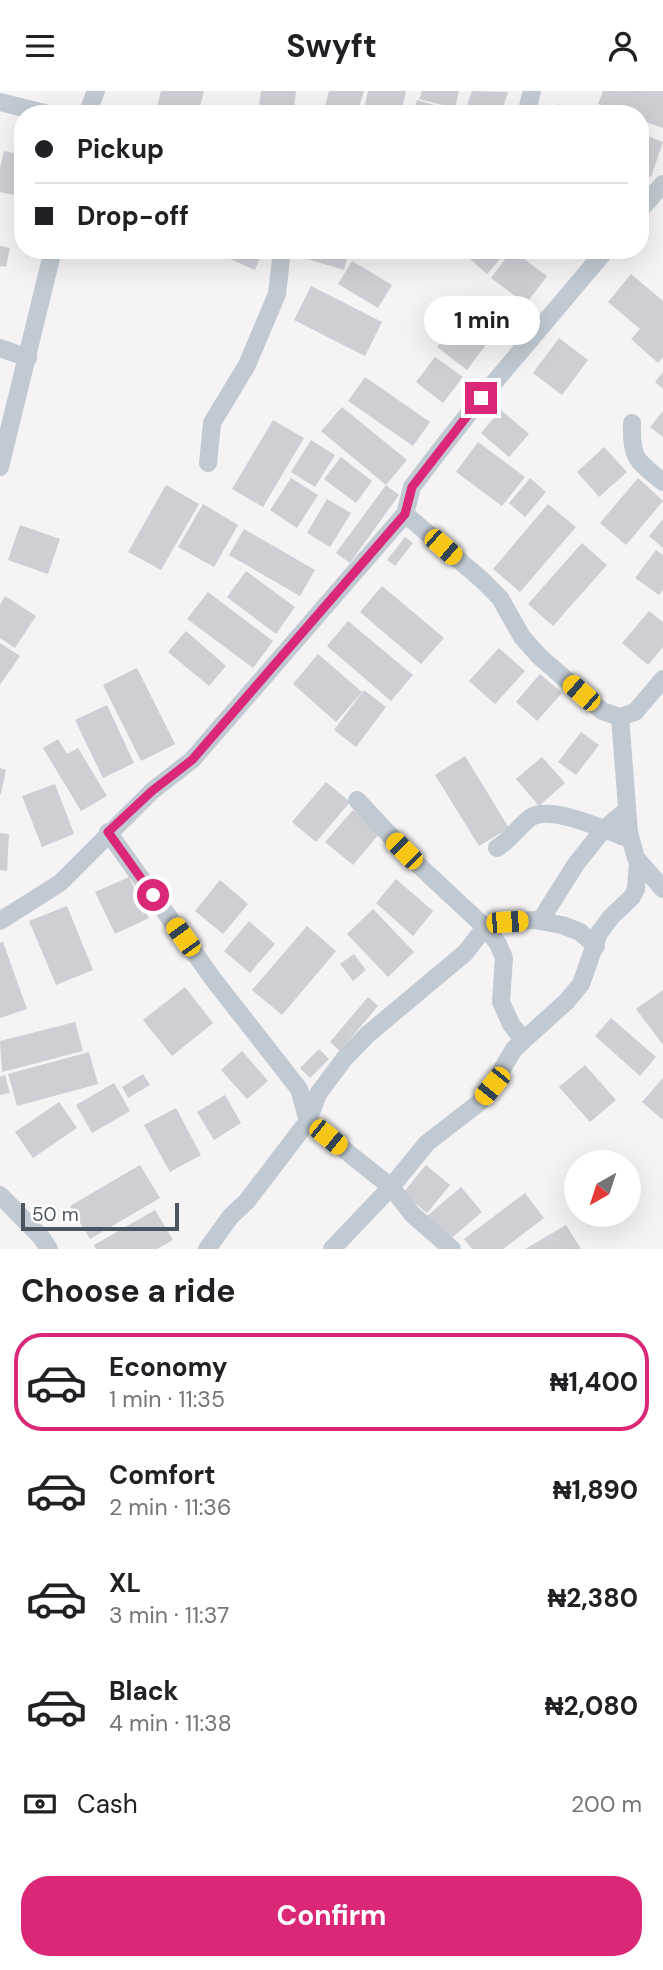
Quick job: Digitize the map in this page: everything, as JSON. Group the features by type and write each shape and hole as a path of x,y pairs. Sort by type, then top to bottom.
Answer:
{"street":[{"path":"649,200 663,184"},
{"path":"0,467 51,259"},
{"path":"208,463 212,423 247,365 277,294 281,259"},
{"path":"0,921 60,883 108,832 152,791 192,760 405,514 412,487 420,476 481,398 598,259"},
{"path":"0,348 28,358"},
{"path":"632,423 632,449 640,463 663,482"},
{"path":"405,514 500,598 522,637 539,656 602,711 620,717 635,712 662,681"},
{"path":"332,1249 391,1187 427,1143 480,1102 504,1063 523,1040 567,1001 581,984 600,933 611,917 632,897 636,889 638,861 631,839 627,810 620,717"},
{"path":"356,800 400,847 487,929 498,944 503,958 500,1002 523,1040"},
{"path":"540,921 576,864 603,830 627,810"},
{"path":"497,848 532,816 553,814 585,822 631,839"},
{"path":"108,832 213,979 299,1089 307,1121 391,1187 413,1215 452,1249"},
{"path":"638,861 663,889"},
{"path":"207,1249 307,1121 318,1094 344,1059 367,1035 465,953 483,930 507,922 540,921 580,932 596,946"},
{"path":"0,1195 41,1237 49,1249"}],"building":[{"path":"161,91 204,91 200,105 158,105"},
{"path":"261,91 296,91 294,105 259,105"},
{"path":"329,91 364,91 360,105 325,105"},
{"path":"368,91 406,91 403,105 365,105"},
{"path":"422,91 459,91 456,105 419,99"},
{"path":"472,91 508,92 504,105 467,105"},
{"path":"603,91 663,91 663,128 649,123 649,105 598,104"},
{"path":"417,100 435,105 416,105"},
{"path":"649,137 663,142 651,177 649,176"},
{"path":"4,151 14,153 14,195 0,192 0,168"},
{"path":"0,246 10,248 6,267 0,266"},
{"path":"230,259 259,259 255,270"},
{"path":"307,259 347,259 344,270"},
{"path":"470,259 500,259 487,274"},
{"path":"505,259 524,259 547,276 526,304 491,278"},
{"path":"352,261 392,285 378,308 338,284"},
{"path":"631,274 663,301 663,357 658,363 631,339 640,329 608,302"},
{"path":"311,286 382,322 365,356 294,320"},
{"path":"456,307 494,334 467,370 437,347 453,327 445,322"},
{"path":"559,338 588,360 562,395 533,373"},
{"path":"435,357 463,377 443,403 416,382"},
{"path":"663,372 663,389 655,382"},
{"path":"365,377 430,422 413,446 348,401"},
{"path":"342,407 407,460 386,485 321,431"},
{"path":"501,410 529,434 509,457 481,433"},
{"path":"663,411 663,437 650,427"},
{"path":"273,420 304,438 263,507 232,489"},
{"path":"311,440 335,455 315,487 291,472"},
{"path":"478,442 525,477 502,506 456,472"},
{"path":"604,447 627,472 599,497 577,472"},
{"path":"341,457 372,481 356,503 324,479"},
{"path":"291,478 318,495 297,528 270,510"},
{"path":"530,478 546,492 525,517 509,503"},
{"path":"638,478 663,501 626,545 600,523"},
{"path":"166,485 199,504 161,570 128,552"},
{"path":"386,485 399,495 350,563 336,553"},
{"path":"327,499 351,513 330,547 307,533"},
{"path":"203,504 238,525 214,567 178,547"},
{"path":"548,504 576,527 520,592 493,569"},
{"path":"663,519 663,548 649,536"},
{"path":"20,525 60,539 48,574 8,560"},
{"path":"244,529 315,570 300,596 229,555"},
{"path":"405,537 413,543 395,566 387,560"},
{"path":"582,543 607,565 553,626 528,604"},
{"path":"656,550 663,555 663,590 659,595 635,578"},
{"path":"246,571 295,607 276,634 227,597"},
{"path":"382,586 444,638 421,664 360,612"},
{"path":"208,592 273,641 253,668 187,619"},
{"path":"5,596 36,616 15,648 0,638 0,605"},
{"path":"649,611 663,622 663,647 648,665 622,643"},
{"path":"348,621 413,675 391,701 327,646"},
{"path":"186,631 226,666 209,686 168,652"},
{"path":"0,643 20,656 0,685"},
{"path":"499,648 525,671 495,704 469,681"},
{"path":"318,654 362,692 336,722 293,684"},
{"path":"137,668 175,744 141,761 103,685"},
{"path":"540,674 562,693 537,721 516,702"},
{"path":"364,690 386,707 356,747 334,730"},
{"path":"107,705 134,763 103,778 75,720"},
{"path":"581,732 599,745 576,775 558,762"},
{"path":"58,739 67,754 78,748 107,796 81,811 43,748"},
{"path":"465,756 509,828 479,846 435,775"},
{"path":"542,757 565,783 539,806 516,779"},
{"path":"0,768 6,770 1,794 0,794"},
{"path":"326,782 350,802 316,842 292,822"},
{"path":"55,784 74,834 42,847 22,796"},
{"path":"353,810 380,833 353,865 325,842"},
{"path":"0,833 9,834 7,871 0,870"},
{"path":"129,877 149,918 115,934 95,892"},
{"path":"396,879 433,911 413,936 376,903"},
{"path":"220,880 248,904 223,934 195,911"},
{"path":"67,906 93,970 56,985 29,921"},
{"path":"373,909 414,952 388,977 347,934"},
{"path":"249,921 275,944 250,973 224,951"},
{"path":"307,926 336,951 282,1015 252,990"},
{"path":"3,942 27,1009 0,1018 0,943"},
{"path":"354,954 366,970 353,981 340,964"},
{"path":"185,987 213,1023 172,1056 143,1020"},
{"path":"663,990 663,1045 636,1009"},
{"path":"368,997 378,1006 340,1051 330,1042"},
{"path":"611,1018 656,1057 640,1076 595,1036"},
{"path":"75,1022 83,1051 2,1072 0,1041"},
{"path":"319,1049 329,1059 310,1078 300,1068"},
{"path":"242,1051 268,1081 247,1099 221,1070"},
{"path":"89,1052 98,1084 17,1106 8,1074"},
{"path":"585,1065 616,1100 590,1122 559,1087"},
{"path":"143,1074 150,1085 128,1098 122,1087"},
{"path":"5,1075 10,1093 0,1095 0,1077"},
{"path":"663,1078 663,1120 642,1102"},
{"path":"114,1083 130,1111 92,1133 76,1105"},
{"path":"225,1095 241,1123 214,1140 197,1112"},
{"path":"59,1102 77,1128 33,1158 15,1132"},
{"path":"176,1108 201,1155 170,1172 144,1125"},
{"path":"140,1165 160,1198 90,1239 70,1206"},
{"path":"426,1165 450,1185 427,1213 403,1193"},
{"path":"461,1187 482,1212 448,1241 427,1216"},
{"path":"525,1193 544,1218 503,1249 472,1249 464,1239"},
{"path":"155,1210 173,1240 157,1249 96,1249 94,1245"},
{"path":"564,1226 567,1227 581,1249 525,1249"}],"route":[{"path":"153,895 108,832 152,791 192,760 265,678 405,514 412,487 481,398"}]}
